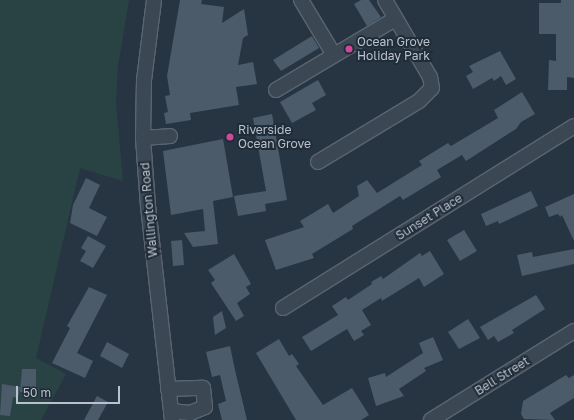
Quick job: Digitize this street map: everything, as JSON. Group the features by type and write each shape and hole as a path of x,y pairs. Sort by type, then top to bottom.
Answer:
{"street":[{"name":"Wallington Road","path":"154,0 144,80 143,138 171,416"},
{"path":"301,0 334,55"},
{"path":"318,162 429,93 432,82 430,77 384,0"},
{"path":"276,90 395,18"},
{"name":"Sunset Place","path":"283,308 574,126"},
{"path":"143,138 170,136"},
{"name":"Bell Street","path":"431,420 446,416 574,331"},
{"path":"168,389 203,388 205,406 190,412 171,416"}],"green space":[{"path":"0,0 129,0 118,66 116,103 123,181 80,168 36,358 66,374 41,420 0,420"}],"building":[{"path":"180,0 202,0 201,4 224,7 222,23 244,9 248,35 243,38 238,65 253,62 257,84 236,87 239,105 190,113 191,120 166,124 164,113 168,112 165,96 170,95 167,76"},
{"path":"361,0 369,0 381,17 367,26 354,4"},
{"path":"561,0 574,0 574,78 567,77 567,90 548,90 549,60 556,61 556,34 539,34 539,3 561,3"},
{"path":"312,36 319,48 281,71 273,60"},
{"path":"500,51 516,79 506,85 501,76 494,81 492,78 473,89 466,76 473,72 469,66"},
{"path":"318,80 326,95 312,103 316,110 292,123 280,102"},
{"path":"522,92 535,114 521,122 516,129 466,161 462,155 437,170 441,177 403,200 400,196 352,226 353,229 312,254 314,258 276,270 265,240 304,227 300,221 328,204 333,213 359,196 357,186 367,180 377,193 422,165 419,161 448,143 451,146 498,118 494,110"},
{"path":"272,114 287,200 265,204 266,211 238,216 234,196 266,191 253,118"},
{"path":"223,139 233,197 213,201 218,244 193,247 184,233 205,231 203,209 171,215 163,151"},
{"path":"86,178 100,185 89,208 107,217 97,236 70,223 73,205"},
{"path":"531,191 538,206 499,224 498,221 486,226 481,214"},
{"path":"574,194 574,241 562,215 560,217 558,214 549,217 545,207"},
{"path":"464,230 477,251 460,261 447,240"},
{"path":"88,236 106,246 93,268 80,261 86,251 81,248"},
{"path":"182,240 184,265 173,266 171,241"},
{"path":"574,249 574,264 522,276 517,255 532,252 533,257"},
{"path":"430,251 444,274 424,287 419,278 382,301 381,298 362,310 371,325 361,331 364,335 354,341 347,329 311,351 302,337 338,315 332,306 346,297 348,300 381,276 383,279 420,253 422,256"},
{"path":"234,254 251,284 246,287 250,294 237,303 244,316 236,321 211,283 215,280 208,270"},
{"path":"89,287 107,295 77,353 93,361 85,378 52,363 70,328 67,326"},
{"path":"536,295 545,309 512,330 514,333 498,342 494,336 488,340 480,327"},
{"path":"222,311 226,328 215,335 213,317"},
{"path":"468,319 480,338 459,349 448,332"},
{"path":"433,337 443,360 424,368 426,371 399,389 404,396 376,406 368,378 385,373 386,377 423,353 419,343"},
{"path":"279,339 289,356 292,354 299,364 296,366 323,405 352,388 369,415 361,420 296,420 256,353"},
{"path":"107,342 129,354 122,368 100,356"},
{"path":"230,346 247,420 222,420 218,404 226,401 220,375 212,377 206,352"},
{"path":"22,369 36,369 36,392 20,392"},
{"path":"566,375 569,378 574,375 574,398 550,413 555,420 524,419 521,414 523,401"},
{"path":"2,384 20,387 18,398 13,397 10,416 0,415"},
{"path":"97,396 108,402 98,420 84,420"}],"place":[{"name":"Ocean Grove Holiday Park","path":"349,49"},
{"name":"Riverside Ocean Grove","path":"230,137"}]}
